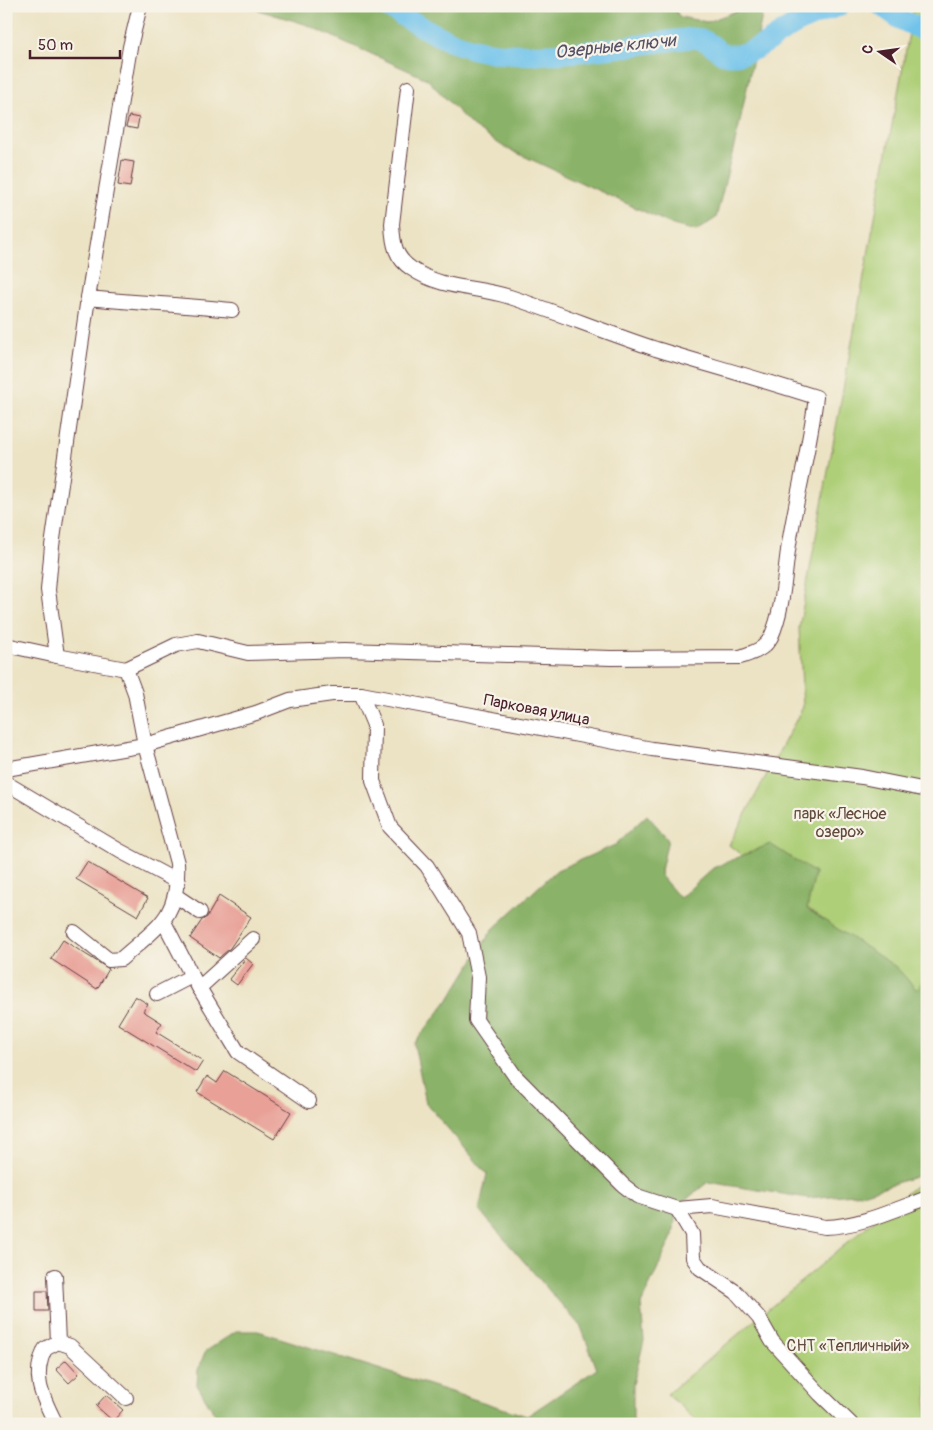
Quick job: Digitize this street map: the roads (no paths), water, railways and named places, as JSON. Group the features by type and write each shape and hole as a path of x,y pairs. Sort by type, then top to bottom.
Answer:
{"street":[{"path":"56,656 48,590 52,546 88,298 130,47 140,6"},
{"path":"6,645 126,669 176,645 198,641 248,654 407,651 611,658 740,657 758,651 770,639 779,615 789,544 812,430 816,397 654,348 499,293 449,286 414,270 398,258 393,245 392,224 408,88"},
{"path":"88,298 136,304 172,303 232,310"},
{"path":"74,932 109,960 121,959 164,922 177,889 177,863 145,746 135,693 126,669"},
{"name":"Парковая улица","path":"6,769 145,746 256,713 290,700 332,694 361,694 652,748 834,773 927,790"},
{"path":"361,694 374,725 373,781 390,827 427,866 469,932 478,977 476,1020 515,1076 623,1185 637,1196 677,1209 712,1206 825,1227 842,1227 927,1198"},
{"path":"6,783 120,851 177,889 200,912"},
{"path":"164,922 195,982 238,1052 309,1101"},
{"path":"156,994 195,982 253,939"},
{"path":"677,1209 692,1234 694,1258 700,1268 736,1292 759,1318 772,1341 800,1369 820,1394 851,1424"},
{"path":"55,1276 58,1342"},
{"path":"56,1424 38,1386 38,1371 40,1358 45,1349 58,1342 70,1346 126,1398"}],"waterway":[{"name":"Озерные ключи","path":"385,6 430,31 466,47 502,54 528,55 556,54 692,38 705,41 725,54 738,54 756,49 801,21 839,6"},
{"name":"Озерные ключи","path":"882,6 900,19 927,32"}],"park label":[{"name":"парк «Лесное озеро»","path":"840,822"},
{"name":"СНТ «Тепличный»","path":"848,1345"}]}
